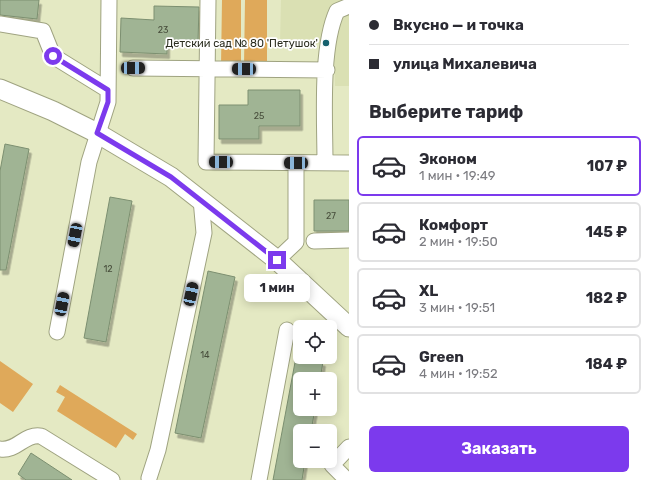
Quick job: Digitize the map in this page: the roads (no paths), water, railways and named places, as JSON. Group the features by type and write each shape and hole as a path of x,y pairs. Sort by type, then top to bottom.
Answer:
{"main road":[{"path":"0,89 53,111 97,133 171,177 277,260 349,327"}],"lane":[{"path":"57,332 90,162 97,133 108,102 109,0"},
{"path":"208,0 206,162 349,163"},
{"path":"325,163 328,44 332,23 337,11 349,6"},
{"path":"0,24 43,31 53,56 108,90"},
{"path":"133,68 327,70"},
{"path":"277,260 296,242 296,163"},
{"path":"146,479 158,450 204,233 200,199"},
{"path":"314,241 349,240"},
{"path":"259,480 287,330"},
{"path":"0,449 9,450 27,438 41,436 112,480"},
{"path":"347,480 332,465 349,447"}],"place":[{"name":"Детский сад № 80 'Петушок'","path":"326,43"}]}
